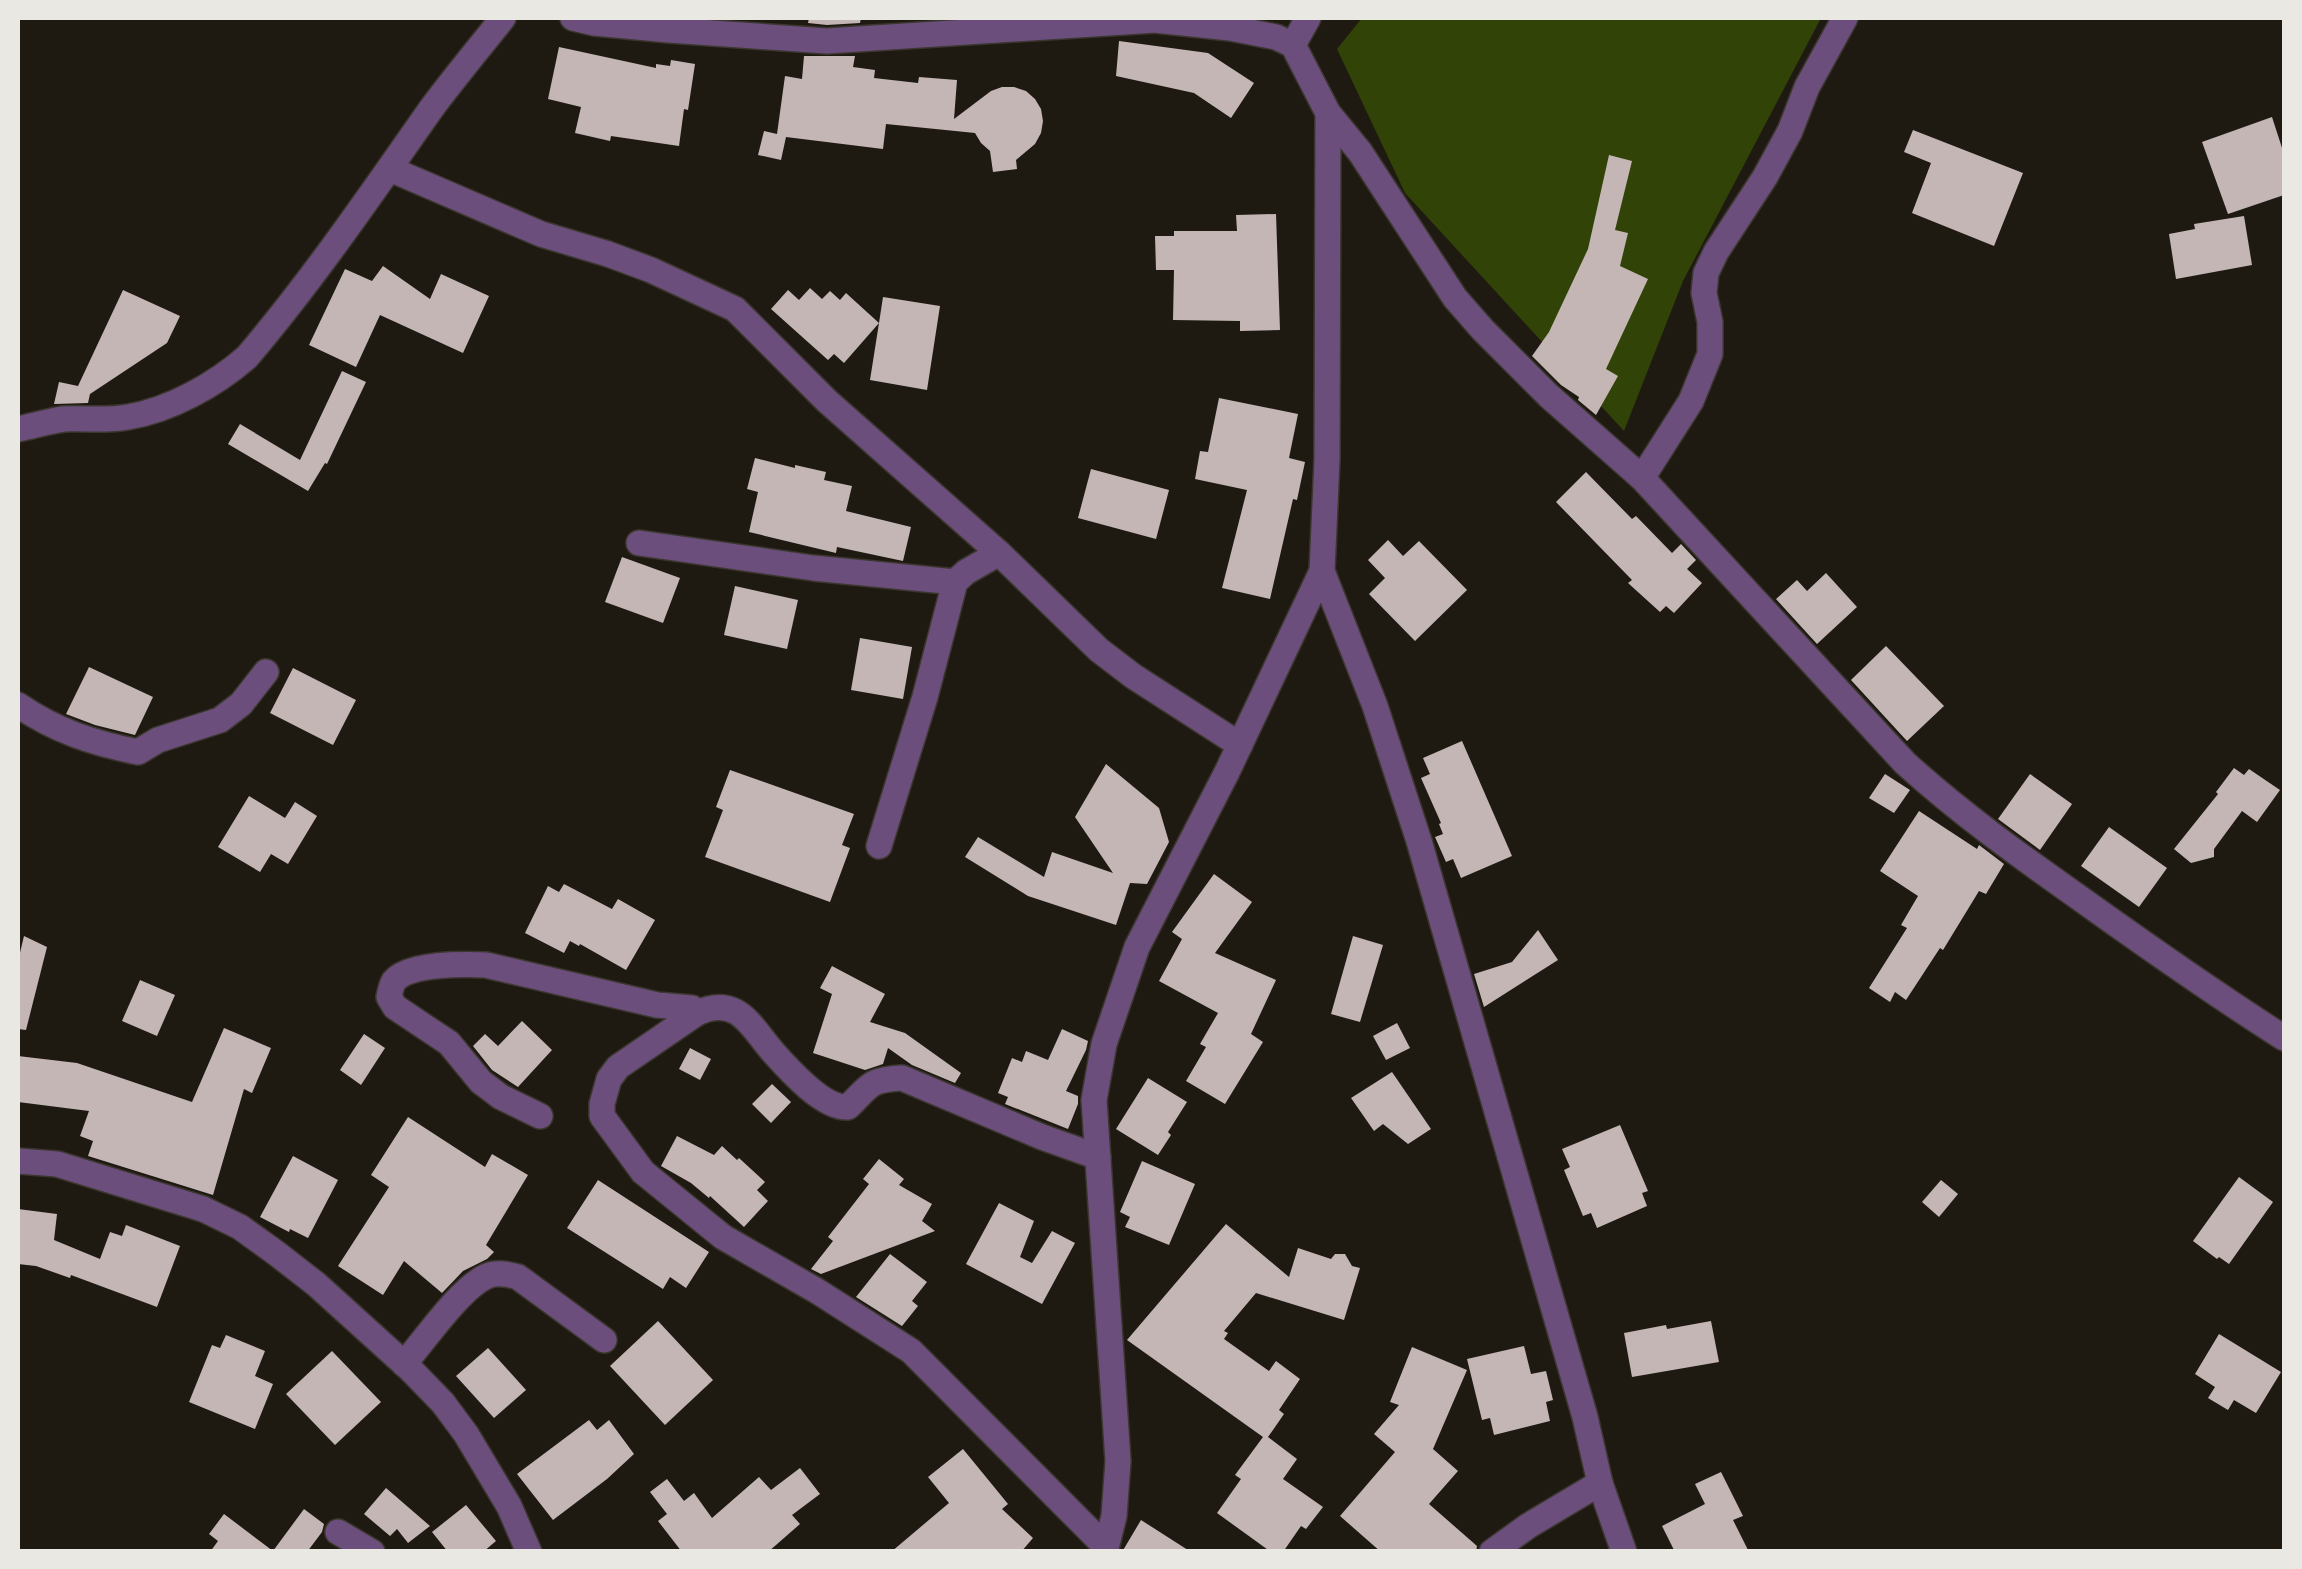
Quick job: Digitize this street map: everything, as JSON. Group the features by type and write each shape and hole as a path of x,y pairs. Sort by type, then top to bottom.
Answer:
{"street":[{"path":"18,429 61,420 124,418 159,410 192,394 248,357 502,18"},
{"path":"573,18 613,25 828,29 1155,20 1281,33 1308,18"},
{"path":"1642,478 1691,401 1710,354 1710,322 1704,294 1706,273 1790,131 1807,87 1844,18"},
{"path":"1281,33 1328,113 1360,152 1455,298 1550,396 1642,478 1905,764 1947,801 2120,927 2284,1038"},
{"path":"1106,1549 1114,1516 1118,1461 1094,1100 1104,1044 1137,947 1240,745 1322,571 1327,441 1328,113"},
{"path":"390,169 542,234 651,270 735,310 827,401 998,552 1098,650 1240,745"},
{"path":"639,543 813,568 955,582"},
{"path":"879,846 955,582 998,552"},
{"path":"1322,571 1375,706 1419,841 1574,1378 1600,1483 1624,1552"},
{"path":"18,706 43,723 97,744 138,752 158,740 220,720 241,704 266,672"},
{"path":"540,1116 501,1097 481,1082 449,1043 394,1008 389,997 392,983 415,970 462,964 486,966 658,1006 689,1008 697,1013"},
{"path":"1098,1156 902,1078 867,1086 848,1106 840,1107 822,1099 796,1075 745,1017 712,1007 697,1013 618,1067 609,1079 602,1104 602,1116 612,1133 644,1172 723,1237 912,1350 1106,1549"},
{"path":"18,1160 56,1164 203,1209 240,1227 316,1284 443,1404 466,1434 509,1506 530,1552"},
{"path":"404,1364 465,1291 493,1274 518,1278 604,1340"},
{"path":"1492,1552 1600,1483"},
{"path":"338,1532 372,1552"}],"green space":[{"path":"1362,18 1821,18 1683,281 1624,431 1405,193 1337,49"}],"building":[{"path":"809,18 861,18 860,23 827,25 808,23"},
{"path":"1119,41 1208,53 1254,83 1231,118 1194,93 1116,76"},
{"path":"559,47 656,68 656,64 670,66 671,60 695,64 679,146 611,136 610,141 575,133 581,107 548,99"},
{"path":"804,56 855,56 853,67 875,70 874,78 918,83 919,77 957,80 954,119 991,91 1014,87 1026,91 1041,109 1041,133 1035,144 1016,160 1017,169 993,172 990,151 975,133 886,124 883,149 786,137 781,160 758,155 764,131 777,134 785,76 802,79"},
{"path":"2272,117 2284,154 2284,195 2228,214 2202,142"},
{"path":"1913,130 2023,173 1994,246 1912,213 1931,163 1904,152"},
{"path":"1609,155 1632,161 1615,230 1628,233 1620,266 1648,279 1606,369 1618,376 1596,415 1532,356 1549,332 1588,249"},
{"path":"1276,214 1280,330 1240,331 1240,321 1173,320 1174,270 1156,270 1155,236 1174,236 1174,231 1237,231 1236,215"},
{"path":"2244,216 2252,265 2176,279 2169,234 2195,229 2194,224"},
{"path":"383,266 430,299 441,274 489,296 463,353 380,315 356,367 309,345 345,269 372,281"},
{"path":"810,288 822,299 830,291 840,300 846,293 879,323 844,363 834,354 828,360 771,309 788,290 799,300"},
{"path":"123,290 180,316 167,343 90,394 88,403 54,404 59,382 78,386"},
{"path":"883,297 940,306 927,390 870,380"},
{"path":"342,371 366,382 327,464 308,491 228,444 240,424 300,460"},
{"path":"1219,398 1298,414 1289,458 1305,462 1270,599 1222,588 1247,490 1195,479 1200,451 1208,452"},
{"path":"755,458 826,472 824,480 852,486 846,511 911,527 903,561 837,547 836,553 749,532 758,492 747,489"},
{"path":"1091,469 1169,490 1156,539 1078,518"},
{"path":"1586,472 1672,553 1681,544 1696,560 1687,569 1702,583 1674,613 1666,606 1660,612 1628,583 1632,580 1556,502"},
{"path":"1388,540 1403,556 1419,541 1467,590 1415,641 1369,594 1385,578 1368,560"},
{"path":"622,557 680,578 663,623 605,602"},
{"path":"1826,573 1857,607 1817,644 1776,599 1797,580 1807,591"},
{"path":"735,586 798,600 787,649 724,635"},
{"path":"860,638 912,647 903,699 851,690"},
{"path":"1886,646 1944,706 1907,741 1851,680"},
{"path":"89,667 153,697 135,735 66,714"},
{"path":"293,668 356,700 333,745 270,713"},
{"path":"1462,741 1512,856 1461,878 1453,859 1446,862 1435,837 1443,834 1441,823 1421,778 1430,774 1423,758"},
{"path":"1106,764 1159,808 1169,842 1147,884 1130,883 1116,925 1028,896 965,857 978,837 1044,877 1052,852 1113,873 1075,817"},
{"path":"2234,768 2244,775 2249,769 2280,790 2257,822 2242,811 2214,849 2214,857 2191,863 2174,849"},
{"path":"730,770 854,814 842,845 850,848 830,902 705,857 723,810 716,807"},
{"path":"1885,774 1910,790 1894,813 1869,798"},
{"path":"2030,774 2072,804 2040,850 1998,819"},
{"path":"249,796 285,818 295,802 317,816 288,864 271,854 260,872 218,847"},
{"path":"1919,811 2004,864 1986,894 1979,891 1906,1000 1895,992 1890,1002 1869,988 1907,928 1901,925 1918,896 1880,871"},
{"path":"2109,827 2167,868 2139,907 2081,866"},
{"path":"1214,874 1252,902 1215,953 1276,980 1251,1034 1263,1042 1225,1104 1186,1081 1206,1047 1200,1044 1218,1013 1159,981 1182,939 1172,932"},
{"path":"564,884 612,909 618,899 655,920 626,970 580,944 570,941 564,953 525,933 548,886 559,892"},
{"path":"1538,930 1558,960 1484,1007 1474,974 1512,962"},
{"path":"24,936 47,947 26,1030 18,1029 18,961"},
{"path":"1353,936 1383,945 1360,1022 1331,1014"},
{"path":"832,966 885,994 870,1022 905,1033 961,1073 955,1083 912,1065 888,1048 883,1064 865,1070 813,1053 832,994 820,988"},
{"path":"140,980 175,995 157,1036 122,1021"},
{"path":"522,1021 552,1050 518,1087 492,1070 473,1046 485,1034 498,1046"},
{"path":"1397,1023 1410,1048 1386,1060 1373,1036"},
{"path":"224,1028 271,1048 252,1093 244,1089 213,1195 88,1156 93,1141 80,1136 89,1111 18,1102 18,1056 77,1063 192,1102"},
{"path":"1062,1029 1088,1041 1066,1091 1078,1096 1068,1129 1005,1104 1008,1097 998,1093 1012,1058 1022,1062 1026,1051 1048,1060"},
{"path":"364,1034 385,1048 361,1085 340,1070"},
{"path":"690,1048 711,1059 700,1080 679,1069"},
{"path":"1392,1072 1431,1129 1408,1144 1383,1124 1374,1131 1351,1098"},
{"path":"1148,1078 1187,1102 1158,1155 1116,1129"},
{"path":"772,1084 791,1102 771,1123 752,1104"},
{"path":"408,1117 485,1167 492,1154 528,1175 486,1245 494,1252 487,1259 463,1271 442,1293 404,1261 383,1295 338,1266 389,1187 371,1175"},
{"path":"1620,1125 1648,1191 1642,1193 1647,1206 1597,1228 1591,1213 1583,1216 1564,1170 1570,1167 1562,1149"},
{"path":"677,1136 714,1155 722,1146 765,1182 757,1190 768,1201 744,1227 710,1196 661,1166"},
{"path":"293,1156 338,1180 308,1238 260,1217"},
{"path":"879,1159 904,1179 899,1185 932,1204 922,1221 935,1231 821,1274 811,1269 833,1241 828,1237 869,1184 863,1179"},
{"path":"1142,1161 1195,1184 1169,1245 1125,1227 1130,1217 1120,1212"},
{"path":"2239,1177 2273,1202 2229,1264 2193,1241"},
{"path":"598,1180 709,1252 686,1288 670,1277 663,1289 567,1228"},
{"path":"1941,1180 1958,1194 1939,1217 1922,1202"},
{"path":"999,1203 1034,1221 1020,1257 1032,1263 1052,1231 1075,1243 1042,1304 966,1264"},
{"path":"18,1209 57,1214 54,1240 100,1259 110,1232 122,1236 126,1225 180,1246 157,1307 71,1275 70,1278 18,1264"},
{"path":"1226,1224 1289,1277 1298,1248 1331,1259 1335,1254 1345,1254 1352,1266 1360,1268 1344,1320 1256,1293 1224,1331 1228,1333 1224,1339 1269,1371 1276,1361 1300,1379 1279,1410 1284,1414 1268,1437 1297,1459 1283,1479 1323,1507 1306,1529 1301,1526 1283,1552 1271,1552 1217,1513 1241,1479 1235,1475 1263,1437 1127,1340"},
{"path":"890,1254 927,1282 912,1301 918,1306 902,1326 856,1297"},
{"path":"658,1321 713,1380 665,1425 610,1366"},
{"path":"1711,1321 1719,1362 1632,1377 1624,1333"},
{"path":"2219,1334 2281,1372 2256,1413 2234,1400 2228,1410 2208,1398 2215,1387 2195,1374"},
{"path":"226,1335 265,1351 255,1376 273,1384 255,1429 189,1402 212,1345 220,1348"},
{"path":"1524,1346 1531,1374 1546,1371 1553,1400 1546,1402 1550,1421 1494,1435 1490,1418 1482,1420 1467,1359"},
{"path":"1412,1347 1467,1370 1433,1449 1458,1471 1429,1504 1477,1546 1476,1552 1381,1552 1340,1516 1395,1452 1374,1434 1399,1405 1390,1402"},
{"path":"488,1348 526,1390 494,1418 456,1376"},
{"path":"332,1351 381,1402 335,1445 286,1394"},
{"path":"589,1420 597,1430 609,1420 634,1454 553,1520 517,1474"},
{"path":"963,1449 1008,1504 1002,1509 1033,1538 1021,1552 891,1552 949,1503 928,1477"},
{"path":"800,1468 820,1494 792,1515 800,1524 768,1552 682,1552 658,1521 667,1514 650,1492 667,1479 684,1501 694,1493 712,1518 759,1477 771,1490"},
{"path":"1721,1472 1743,1516 1733,1520 1749,1552 1675,1552 1662,1526 1705,1504 1695,1484"},
{"path":"386,1488 430,1526 408,1543 397,1529 390,1536 364,1514"},
{"path":"466,1505 496,1541 483,1552 448,1552 432,1532"},
{"path":"304,1509 324,1524 307,1552 210,1552 218,1541 209,1534 224,1514 273,1551"},
{"path":"1141,1520 1191,1552 1122,1552"}]}
